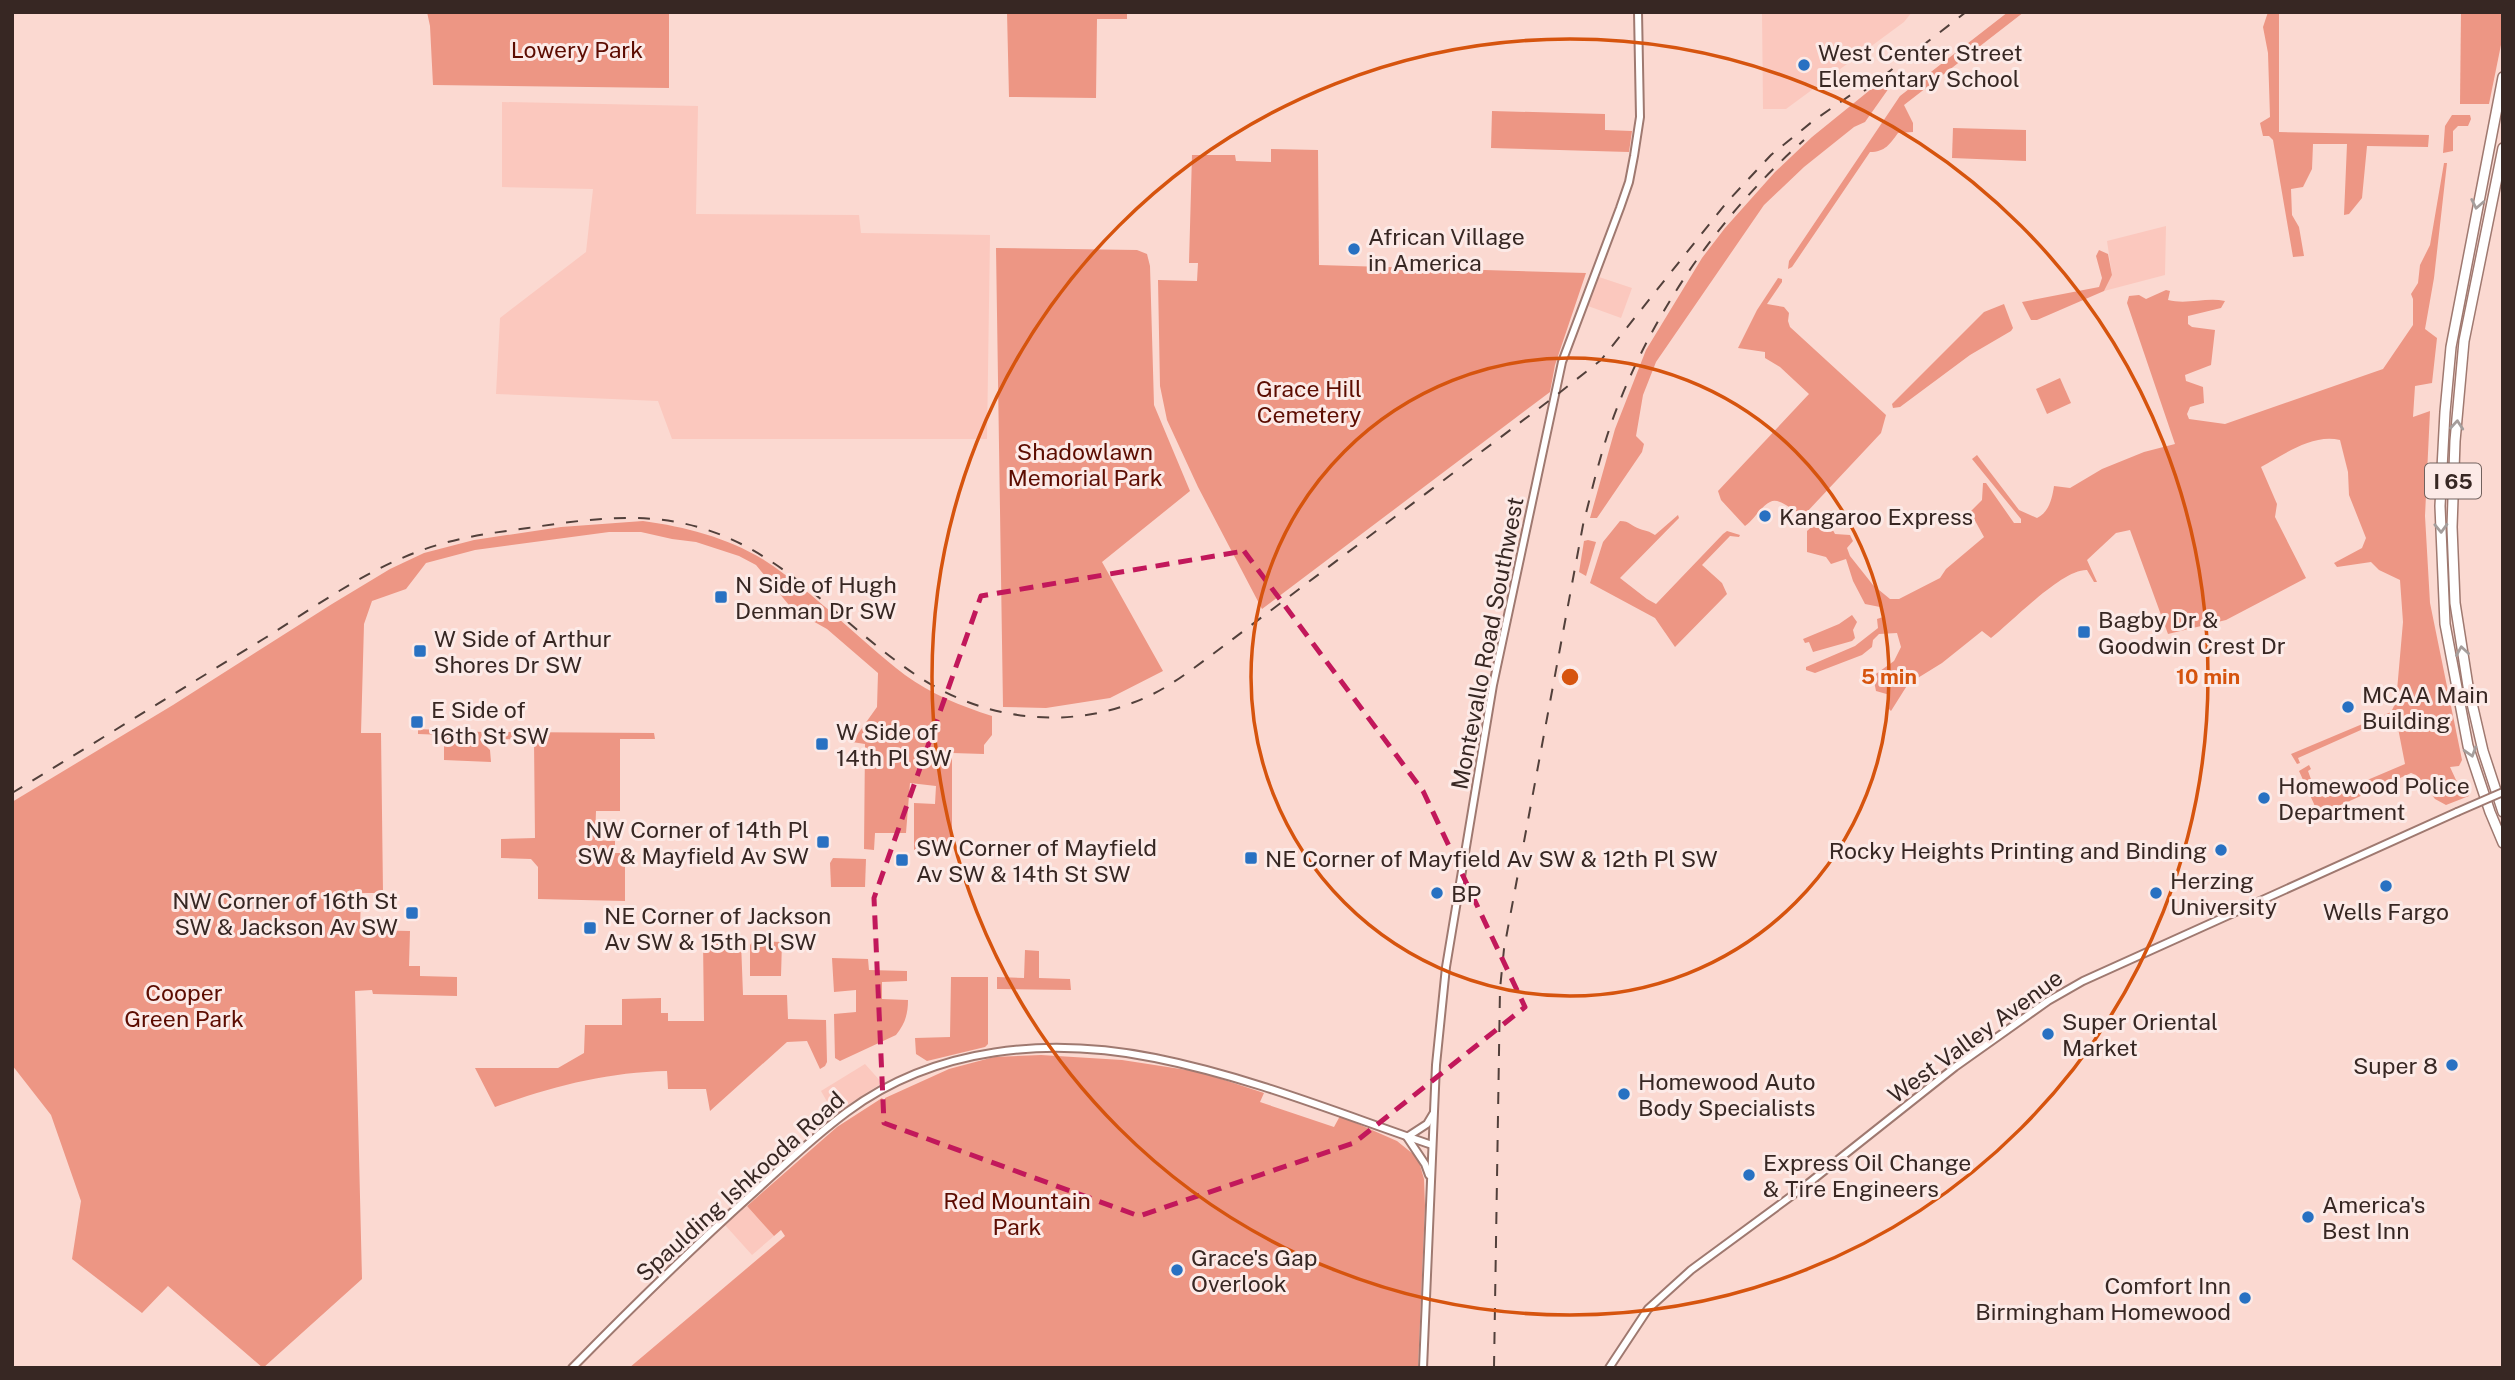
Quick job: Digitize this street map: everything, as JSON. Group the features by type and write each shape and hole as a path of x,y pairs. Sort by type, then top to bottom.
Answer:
{"highway":[{"name":"I 65","path":"2503,77 2451,347 2440,506 2445,624 2468,746 2503,843"},
{"name":"I 65","path":"2503,148 2464,341 2452,527 2455,603 2468,686 2483,751 2503,813"}],"street":[{"name":"Montevallo Road Southwest","path":"1432,1145 1436,1065 1448,955 1496,671 1562,362 1629,182 1638,130 1638,12"},
{"name":"West Valley Avenue","path":"1609,1368 1648,1309 1691,1270 1795,1194 1955,1067 2048,1001 2092,976 2503,792"},
{"name":"Spaulding Ishkooda Road","path":"572,1368 646,1292 847,1111 878,1091 922,1071 960,1058 1040,1047 1115,1052 1156,1058 1204,1069 1323,1105 1407,1137"},
{"path":"1407,1137 1427,1124 1434,1112"},
{"path":"1407,1137 1432,1145 1423,1368"},
{"path":"1407,1137 1425,1164 1430,1179"}],"highlighted area":[{"path":"1244,551 1423,791 1525,1007 1354,1143 1139,1216 884,1123 874,898 981,596"}],"shaded area":[{"name":"West Center Street Elementary School","path":"1762,12 1912,12 1904,22 1786,109 1763,109"},
{"path":"502,102 698,106 696,214 859,215 861,233 990,235 987,439 672,439 658,401 496,394 500,318 586,252 593,189 502,187"},
{"path":"2166,226 2165,275 2104,291 2112,275 2107,241"},
{"path":"1599,277 1632,288 1621,318 1588,306"},
{"path":"865,1064 882,1083 834,1114 821,1091"},
{"path":"747,1206 774,1236 752,1255 725,1225"}],"green space":[{"name":"Lowery Park","path":"427,12 669,12 669,88 433,85"},
{"path":"1007,12 1127,12 1127,19 1097,19 1096,98 1009,97"},
{"path":"2008,12 2024,12 1904,105 1913,123 1913,132 1898,133 1883,149 1870,152 1792,267 1788,269 1789,261 1900,96"},
{"path":"2268,12 2279,12 2279,132 2429,135 2428,147 2367,146 2362,198 2349,214 2344,215 2347,144 2313,144 2312,169 2303,187 2291,189 2292,215 2299,227 2304,256 2293,257 2273,140 2269,136 2263,136 2260,123 2270,117 2268,53 2263,27"},
{"path":"2461,12 2503,12 2503,35 2489,104 2460,104"},
{"path":"1879,86 1889,88 1865,122 1854,127 1804,167 1764,205 1656,362 1643,395 1636,436 1644,444 1642,452 1597,518 1590,518 1615,429 1646,350 1702,258 1775,172 1812,137 1870,90"},
{"path":"1492,111 1605,114 1605,130 1632,131 1629,152 1491,148"},
{"path":"2452,115 2470,115 2471,119 2468,126 2458,126 2453,131 2453,151 2443,153 2445,126"},
{"path":"1953,128 2026,130 2026,161 1952,158"},
{"name":"Grace Hill Cemetery","path":"1271,149 1318,150 1319,265 1586,273 1555,365 1550,392 1262,609 1198,487 1167,420 1160,386 1158,280 1197,281 1198,263 1189,263 1192,155 1235,155 1236,161 1271,162"},
{"path":"2444,163 2447,163 2434,278 2425,329 2437,338 2432,383 2415,386 2413,417 2430,411 2425,516 2430,603 2462,760 2459,766 2450,767 2456,780 2469,796 2446,805 2435,799 2416,775 2411,773 2319,815 2299,771 2309,765 2312,782 2325,798 2405,764 2397,723 2392,722 2390,717 2298,758 2300,763 2297,764 2291,754 2391,712 2396,702 2403,622 2400,580 2379,570 2371,562 2337,567 2334,563 2362,548 2366,538 2349,495 2348,472 2340,440 2309,442 2261,467 2277,504 2275,517 2306,578 2226,620 2168,634 2130,530 2116,533 2087,560 2097,582 2094,582 2087,570 2064,578 1991,638 1982,631 1942,663 1908,684 1891,711 1888,708 1890,695 1876,691 1873,676 1894,661 1901,647 1897,633 1879,634 1873,640 1872,647 1862,655 1815,673 1806,670 1806,667 1855,646 1878,628 1877,619 1883,617 1880,607 1865,604 1853,581 1846,559 1831,564 1826,557 1807,552 1807,531 1829,511 1834,510 1827,519 1835,534 1850,535 1853,541 1847,548 1850,556 1873,585 1890,599 1899,599 1940,578 1946,569 1984,537 1973,517 1968,514 1982,500 1983,483 1986,483 2014,523 2021,523 2021,519 1972,459 1977,455 2019,510 2037,518 2047,509 2054,486 2070,488 2102,469 2144,452 2175,444 2127,303 2129,296 2139,295 2146,299 2166,290 2170,291 2168,300 2225,301 2221,308 2188,316 2188,324 2192,327 2215,330 2211,365 2185,375 2186,381 2203,387 2204,403 2190,407 2187,414 2189,419 2225,424 2383,369 2413,325 2411,294 2418,283 2420,265 2430,245"},
{"name":"Shadowlawn Memorial Park","path":"996,248 1137,250 1147,254 1150,266 1154,405 1190,491 1102,562 1163,671 1110,698 1046,708 1003,707"},
{"path":"2099,250 2108,254 2112,275 2104,291 2037,320 2031,320 2022,302 2099,287 2102,278 2096,256"},
{"path":"1778,278 1782,279 1782,282 1767,304 1784,307 1789,313 1790,327 1886,415 1881,433 1805,514 1774,501 1763,507 1745,526 1721,500 1718,491 1809,394 1780,367 1765,358 1765,352 1738,348 1757,310"},
{"path":"2004,304 2013,328 2011,331 1970,355 1900,407 1893,408 1892,404 1984,312"},
{"path":"2060,378 2071,403 2047,414 2036,389"},
{"path":"1678,515 1679,518 1620,578 1656,604 1723,534 1727,531 1740,535 1730,536 1702,565 1722,583 1727,594 1675,647 1655,618 1590,583 1603,542 1620,521 1655,535"},
{"name":"Cooper Green Park","path":"643,521 705,534 750,552 801,587 915,682 947,699 992,716 992,735 984,745 984,754 952,753 952,851 914,850 914,803 935,804 936,786 910,783 906,833 875,833 874,850 864,849 865,744 852,742 877,707 878,673 827,629 793,610 756,565 739,556 696,542 641,532 609,532 475,550 426,563 406,589 372,601 364,624 361,733 381,733 383,893 361,893 360,930 410,931 409,966 420,966 420,976 457,977 457,996 373,994 372,990 355,991 362,1279 263,1368 168,1286 142,1313 72,1259 81,1201 51,1115 12,1065 12,802 173,705 332,604 390,569 424,553 474,540 561,527"},
{"path":"1584,541 1596,542 1586,576 1579,572"},
{"path":"1852,615 1857,622 1853,630 1855,638 1852,641 1813,652 1809,642 1805,643 1803,639 1839,624"},
{"path":"418,729 483,732 480,740 490,750 491,762 444,760 444,735 418,734"},
{"path":"500,732 654,733 655,739 620,739 620,811 596,811 595,840 615,841 615,853 625,853 625,901 538,899 538,867 531,859 501,858 501,839 535,838 534,740 500,739"},
{"path":"833,858 866,859 865,887 831,887 830,863"},
{"path":"703,940 741,942 743,995 787,995 788,1019 826,1020 825,1066 820,1069 807,1041 787,1042 710,1111 706,1089 668,1089 667,1071 623,1074 579,1082 495,1107 475,1068 558,1068 584,1053 585,1025 622,1025 622,999 661,998 661,1013 668,1013 668,1021 704,1021"},
{"path":"753,941 782,942 781,976 750,976 750,945"},
{"path":"1025,950 1039,951 1039,978 1070,979 1071,990 997,989 997,977 1024,978"},
{"path":"832,958 868,959 869,970 907,971 907,981 882,982 882,999 908,1000 905,1019 899,1031 896,1035 840,1061 835,1058 834,1014 856,1012 856,990 834,992"},
{"path":"951,977 988,977 988,1044 927,1061 916,1054 915,1038 950,1037"},
{"name":"Red Mountain Park","path":"1041,1055 1122,1060 1200,1072 1264,1093 1260,1102 1334,1127 1340,1116 1397,1141 1418,1158 1424,1179 1425,1206 1418,1368 629,1368 785,1236 781,1230 774,1236 747,1206 837,1127 882,1098 885,1102 885,1098 949,1069 994,1057"}],"railway":[{"path":"1864,91 1966,12"},
{"path":"12,793 339,591 397,560 444,543 472,537 603,519 675,522 716,533 752,550 786,571 916,675 972,704 1032,717 1093,714 1124,706 1153,694 1195,667 1601,360 1727,202 1771,155 1813,121 1868,83"},
{"path":"1494,1368 1500,989 1504,949 1583,525 1612,422 1633,370 1672,297 1719,230 1774,168 1804,140"}],"place":[{"name":"West Center Street Elementary School","path":"1804,65"},
{"name":"African Village in America","path":"1354,249"},
{"name":"Kangaroo Express","path":"1765,516"},
{"name":"N Side of Hugh Denman Dr SW","path":"721,597"},
{"name":"Bagby Dr & Goodwin Crest Dr","path":"2084,632"},
{"name":"W Side of Arthur Shores Dr SW","path":"420,651"},
{"name":"MCAA Main Building","path":"2348,707"},
{"name":"E Side of 16th St SW","path":"417,722"},
{"name":"W Side of 14th Pl SW","path":"822,744"},
{"name":"Homewood Police Department","path":"2264,798"},
{"name":"NW Corner of 14th Pl SW & Mayfield Av SW","path":"823,842"},
{"name":"Rocky Heights Printing and Binding","path":"2221,850"},
{"name":"NE Corner of Mayfield Av SW & 12th Pl SW","path":"1251,858"},
{"name":"SW Corner of Mayfield Av SW & 14th St SW","path":"902,860"},
{"name":"Wells Fargo","path":"2386,886"},
{"name":"BP","path":"1437,893"},
{"name":"Herzing University","path":"2156,893"},
{"name":"NW Corner of 16th St SW & Jackson Av SW","path":"412,913"},
{"name":"NE Corner of Jackson Av SW & 15th Pl SW","path":"590,928"},
{"name":"Super Oriental Market","path":"2048,1034"},
{"name":"Super 8","path":"2452,1065"},
{"name":"Homewood Auto Body Specialists","path":"1624,1094"},
{"name":"Express Oil Change & Tire Engineers","path":"1749,1175"},
{"name":"America's Best Inn","path":"2308,1217"},
{"name":"Grace's Gap Overlook","path":"1177,1270"},
{"name":"Comfort Inn Birmingham Homewood","path":"2245,1298"}]}
